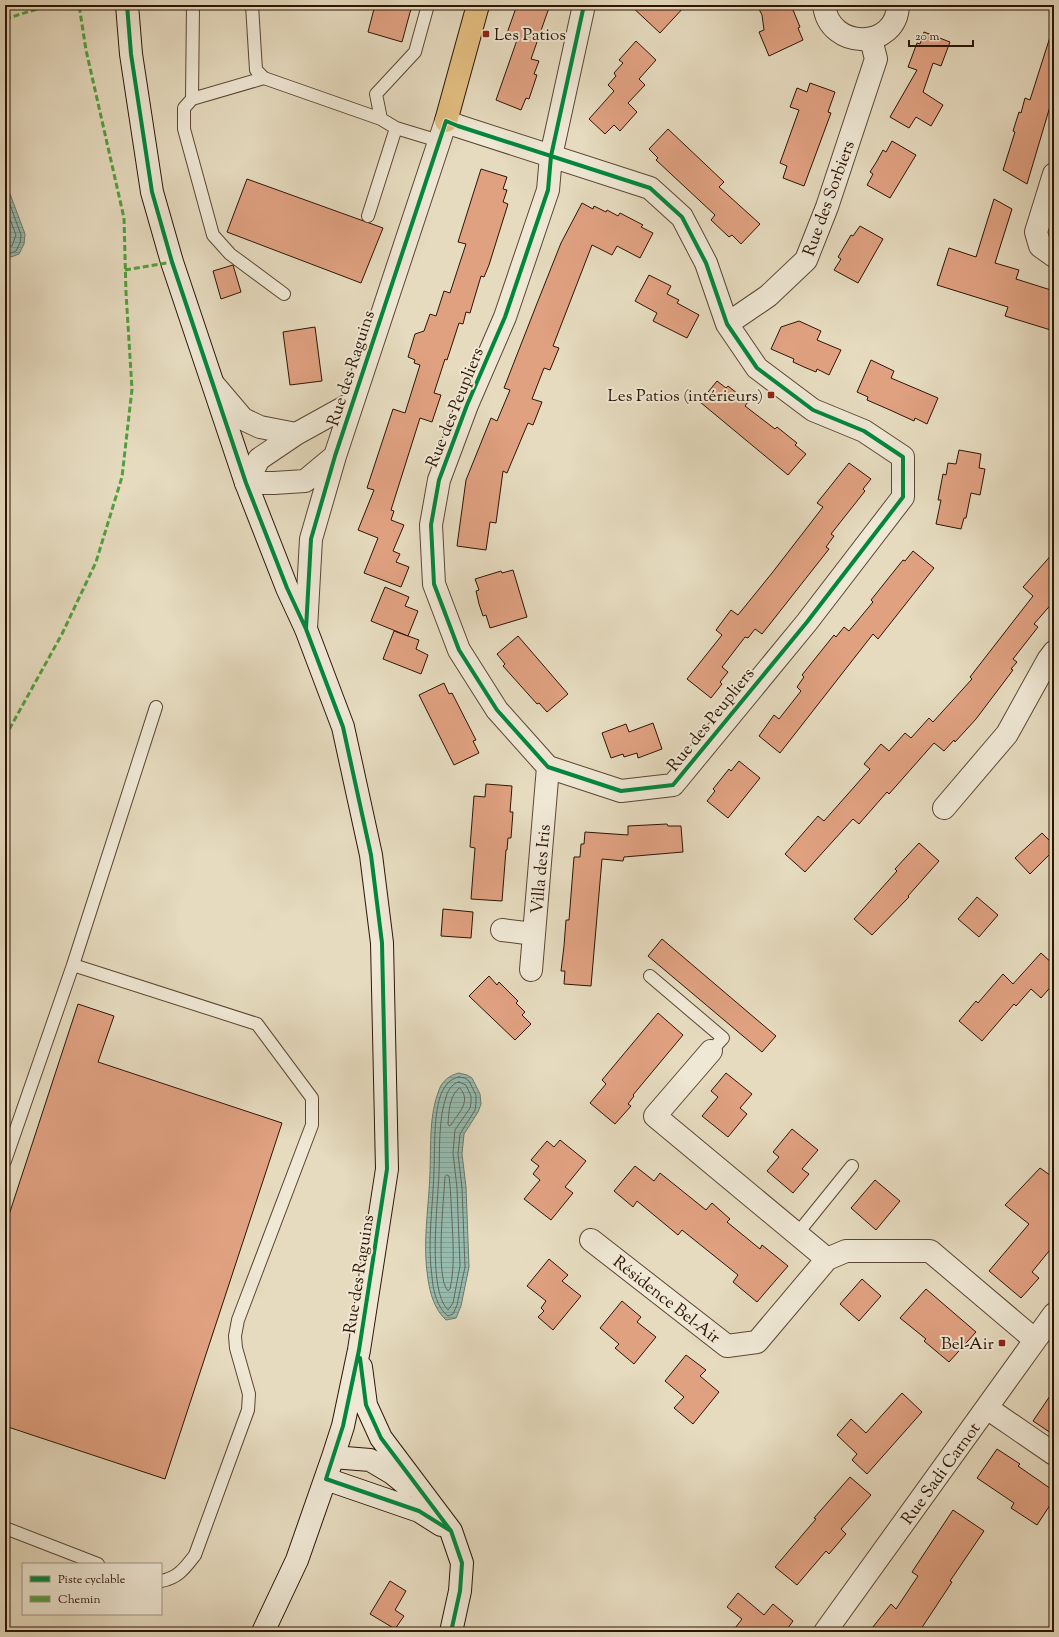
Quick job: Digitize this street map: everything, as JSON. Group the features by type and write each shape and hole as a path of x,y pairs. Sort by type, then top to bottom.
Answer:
{"main road":[{"path":"442,131 478,5"}],"street":[{"name":"Rue des Raguins","path":"127,5 131,54 152,192 172,262 215,386 246,482 287,588 306,629 343,727 371,855 382,943 387,1168 359,1350 343,1426 326,1479 297,1560 263,1632"},
{"path":"552,156 584,5"},
{"path":"824,5 827,17 832,26 840,34 860,40 871,39 889,28 895,19 898,5"},
{"name":"Rue des Sorbiers","path":"727,324 768,296 806,260 828,207 876,59 871,39"},
{"name":"Rue des Raguins","path":"306,629 311,538 352,403 442,131"},
{"name":"Rue des Peupliers","path":"442,131 552,156 650,188 682,217 706,263 727,324 757,368 813,410 864,431 904,457 904,497 807,622 673,785 621,791 548,767 497,710 459,650 434,584 431,524 439,480 467,405 505,317 548,190 552,156"},
{"path":"1054,174 1036,232 1040,246 1054,256"},
{"path":"215,386 243,419 260,427 296,434"},
{"path":"335,456 305,481 274,483 246,482 259,459 296,434 352,403"},
{"path":"944,808 1007,734 1048,660 1054,652"},
{"name":"Villa des Iris","path":"531,970 548,767"},
{"path":"502,930 534,934"},
{"path":"711,1051 655,1116 827,1259"},
{"name":"Résidence Bel-Air","path":"591,1240 727,1346 757,1342 827,1259 846,1251 930,1251 1035,1340"},
{"name":"Rue Sadi Carnot","path":"825,1632 1054,1314"},
{"path":"359,1350 366,1405 378,1432 451,1531 462,1563 460,1591 451,1632"},
{"path":"987,1408 1054,1454"},
{"path":"333,1457 370,1460 392,1473 431,1504"},
{"path":"326,1479 419,1511 451,1531"}],"lane":[{"path":"192,99 193,5"},
{"path":"252,5 256,70 264,78 381,119 396,128 442,131"},
{"path":"381,119 376,94 415,52 428,5"},
{"path":"264,78 192,99 184,108 184,129 213,235 230,254 284,294"},
{"path":"368,216 396,128"},
{"path":"5,1161 73,964 156,707"},
{"path":"73,964 257,1024 312,1098 312,1125 238,1320 235,1336 236,1348 249,1394 248,1410 195,1554 185,1568 172,1579 162,1581"},
{"path":"650,976 723,1038 711,1051"},
{"path":"797,1234 852,1166"},
{"path":"5,1528 95,1563"}],"water":[{"path":"5,185 7,186 25,234 24,244 19,254 11,257 5,255"},
{"path":"459,1073 472,1078 480,1094 481,1104 478,1112 464,1134 462,1154 466,1187 469,1267 461,1306 456,1318 446,1320 439,1311 432,1296 426,1266 431,1130 436,1100 440,1087 452,1075"}],"building":[{"path":"375,5 412,5 402,42 368,32"},
{"path":"517,5 550,5 531,59 539,61 534,74 537,75 529,99 526,98 521,110 496,100 517,40 506,36"},
{"path":"630,5 686,5 660,33"},
{"path":"757,5 791,5 800,27 798,28 803,40 769,56 759,32 764,30 762,15"},
{"path":"924,32 950,42 941,66 933,63 923,92 943,105 931,126 916,117 909,128 890,117 917,70 908,67 917,43 920,44"},
{"path":"1050,37 1054,37 1054,93 1027,184 1003,170 1015,132 1013,131 1019,112 1021,113 1025,98 1030,100"},
{"path":"636,41 656,60 639,79 645,85 628,103 637,112 620,131 614,125 605,134 589,119 614,91 608,85 616,76 614,73 623,63 619,60"},
{"path":"810,83 835,92 828,112 831,113 804,186 783,178 787,166 780,163 799,110 790,107 797,88 807,92"},
{"path":"668,129 724,182 719,187 760,224 741,244 732,235 729,237 711,220 715,215 656,160 658,158 649,149"},
{"path":"892,141 916,155 890,198 867,185 873,174 870,172 883,150 886,152"},
{"path":"481,169 507,177 503,189 507,190 503,202 508,204 489,265 484,277 481,276 470,313 466,312 463,324 459,323 447,360 445,359 434,393 441,395 432,422 420,418 391,510 394,511 391,520 404,525 393,551 400,554 396,562 409,567 401,587 364,573 378,538 358,530 374,490 367,488 393,409 405,413 420,365 414,363 415,360 408,357 415,334 424,331 430,314 436,316 444,291 450,293 466,244 458,242"},
{"path":"247,179 383,228 361,283 227,232"},
{"path":"994,199 1012,209 995,263 1019,270 1016,279 1054,291 1054,331 1005,316 1008,307 937,285 949,248 976,257"},
{"path":"582,203 593,209 594,206 606,212 607,210 618,216 620,213 643,225 641,227 653,233 640,258 617,246 612,255 592,245 553,346 559,348 550,370 544,368 532,399 542,402 533,425 528,423 507,473 503,471 496,523 490,522 486,550 457,546 466,480 491,418 497,421 510,390 504,388 561,243"},
{"path":"860,226 883,239 858,283 834,270 841,259 838,257 851,235 853,236"},
{"path":"233,265 241,292 221,299 213,271"},
{"path":"649,275 671,286 667,294 679,300 677,303 699,315 687,338 653,321 657,313 635,301"},
{"path":"799,321 821,331 817,340 841,350 829,375 817,369 816,372 804,367 793,362 794,359 771,349 781,327"},
{"path":"315,327 322,381 290,385 283,332"},
{"path":"871,360 894,371 891,378 938,398 927,424 915,418 914,421 867,400 868,397 857,392"},
{"path":"717,381 726,388 728,386 748,402 745,406 775,429 777,427 797,443 795,445 806,454 788,475 700,402"},
{"path":"959,450 981,454 979,468 985,469 980,495 971,493 966,518 964,518 961,529 936,524 941,500 938,500 943,474 946,475 948,463 956,464"},
{"path":"849,463 871,479 863,489 865,491 831,534 834,536 826,547 829,549 762,634 755,629 748,638 745,637 722,667 728,672 720,682 722,684 711,698 687,679 722,635 716,630 731,610 738,615 772,573 823,507 817,503"},
{"path":"913,551 934,568 878,639 873,634 780,753 759,736 774,715 779,719 801,691 797,687 804,677 802,675 834,635 836,637 844,627 849,631 873,602 871,600 903,560 905,561"},
{"path":"1054,552 1054,601 1034,624 1038,627 1013,659 1017,662 1011,669 1013,670 976,719 955,742 954,740 944,751 934,743 889,794 887,792 859,824 853,819 805,872 785,854 818,816 824,821 870,769 864,764 881,744 889,751 905,733 911,738 929,718 933,722 972,679 970,677 1033,596 1023,587"},
{"path":"513,570 527,617 490,628 486,615 483,616 479,604 476,591 479,590 475,579 501,571 502,573"},
{"path":"385,587 409,597 405,606 418,611 408,636 371,621"},
{"path":"394,631 419,640 416,649 428,655 421,674 383,659"},
{"path":"518,636 568,694 547,712 539,703 537,704 503,666 505,664 497,654"},
{"path":"444,683 449,694 452,693 476,740 473,741 479,753 454,765 419,695"},
{"path":"653,723 662,749 638,758 637,753 624,757 623,754 611,758 602,733 626,724 629,732"},
{"path":"739,761 760,778 728,818 707,801 715,791 713,789 729,769 731,771"},
{"path":"486,784 512,786 510,812 513,812 511,838 508,838 506,850 502,901 471,899 475,848 470,847 474,796 485,797"},
{"path":"667,824 668,826 681,826 683,852 624,857 623,861 602,859 591,986 564,984 565,971 561,971 566,920 569,920 574,857 580,857 581,844 584,844 585,832 628,835 628,826"},
{"path":"1042,833 1054,845 1054,850 1030,874 1015,858"},
{"path":"919,843 939,861 908,896 909,897 872,935 854,919 897,871 895,869"},
{"path":"977,897 998,915 979,937 958,919"},
{"path":"443,909 473,912 471,938 441,936"},
{"path":"662,939 776,1036 762,1052 648,956"},
{"path":"1041,953 1054,965 1054,983 1041,998 1031,989 1016,1006 1014,1004 982,1041 959,1021 976,1001 978,1003 1003,974 1013,984"},
{"path":"489,976 497,985 499,982 518,1001 516,1003 525,1012 522,1015 531,1024 515,1040 469,996"},
{"path":"78,1004 114,1016 98,1062 282,1123 165,1479 5,1426 5,1227"},
{"path":"658,1013 683,1035 633,1095 634,1096 628,1104 631,1106 615,1124 590,1103 606,1084 602,1080"},
{"path":"726,1073 752,1094 740,1108 747,1114 728,1137 702,1116 718,1097 711,1091"},
{"path":"792,1129 818,1150 802,1169 809,1174 793,1193 767,1171 779,1157 773,1152"},
{"path":"560,1140 586,1161 565,1187 573,1193 551,1220 524,1199 540,1180 533,1174 539,1166 531,1160 547,1141 554,1147"},
{"path":"635,1166 654,1181 660,1173 706,1210 712,1203 730,1219 727,1222 760,1249 762,1245 788,1266 757,1302 733,1282 738,1275 682,1230 678,1235 637,1201 633,1207 614,1191"},
{"path":"1040,1168 1054,1178 1054,1245 1032,1272 1039,1278 1021,1298 989,1271 1029,1224 1005,1205"},
{"path":"875,1180 900,1201 876,1230 851,1208"},
{"path":"549,1259 568,1275 562,1281 581,1296 553,1330 538,1317 544,1311 541,1308 546,1301 527,1286"},
{"path":"862,1279 881,1296 859,1321 840,1304"},
{"path":"926,1289 976,1332 949,1362 924,1341 926,1339 900,1318"},
{"path":"622,1301 641,1317 637,1322 656,1337 634,1364 615,1348 619,1344 600,1328"},
{"path":"686,1355 706,1370 700,1376 719,1392 693,1424 674,1408 684,1397 665,1381"},
{"path":"1054,1390 1054,1435 1033,1421"},
{"path":"902,1393 922,1412 867,1474 852,1460 857,1454 837,1435 851,1419 866,1433"},
{"path":"997,1449 1020,1464 1018,1466 1054,1491 1054,1499 1037,1525 1011,1508 1014,1503 977,1478"},
{"path":"850,1477 871,1495 841,1529 846,1534 829,1554 826,1551 797,1585 775,1567 816,1519 814,1518"},
{"path":"953,1510 984,1531 950,1581 952,1582 919,1632 869,1632 891,1604 896,1609 918,1576 912,1572"},
{"path":"390,1581 406,1591 395,1610 404,1616 395,1629 370,1614"},
{"path":"738,1593 764,1615 773,1604 793,1621 785,1632 732,1632 742,1619 727,1607"}],"marked path":[{"path":"5,19 50,5"},
{"path":"5,737 62,634 96,562 122,477 132,389 126,293 124,218 86,50 79,5"},
{"path":"125,270 172,262"}],"cycle path":[{"path":"127,5 131,54 152,192 172,262 246,483 287,588 306,629 343,727 371,855 382,943 387,1169 359,1350 343,1426 326,1479 419,1511 451,1531"},
{"path":"306,629 311,539 335,456 446,121 458,126 650,188 682,217 706,263 727,324 757,368 813,410 864,431 903,457 903,497 807,622 673,785 621,791 548,767 497,710 459,650 434,584 431,525 439,480 467,405 505,317 548,190 551,156 584,5"},
{"path":"360,1358 366,1405 381,1438 451,1531 462,1563 460,1591 451,1632"}],"place":[{"name":"Les Patios","path":"486,34"},
{"name":"Les Patios (intérieurs)","path":"771,395"},
{"name":"Bel-Air","path":"1002,1343"}]}
